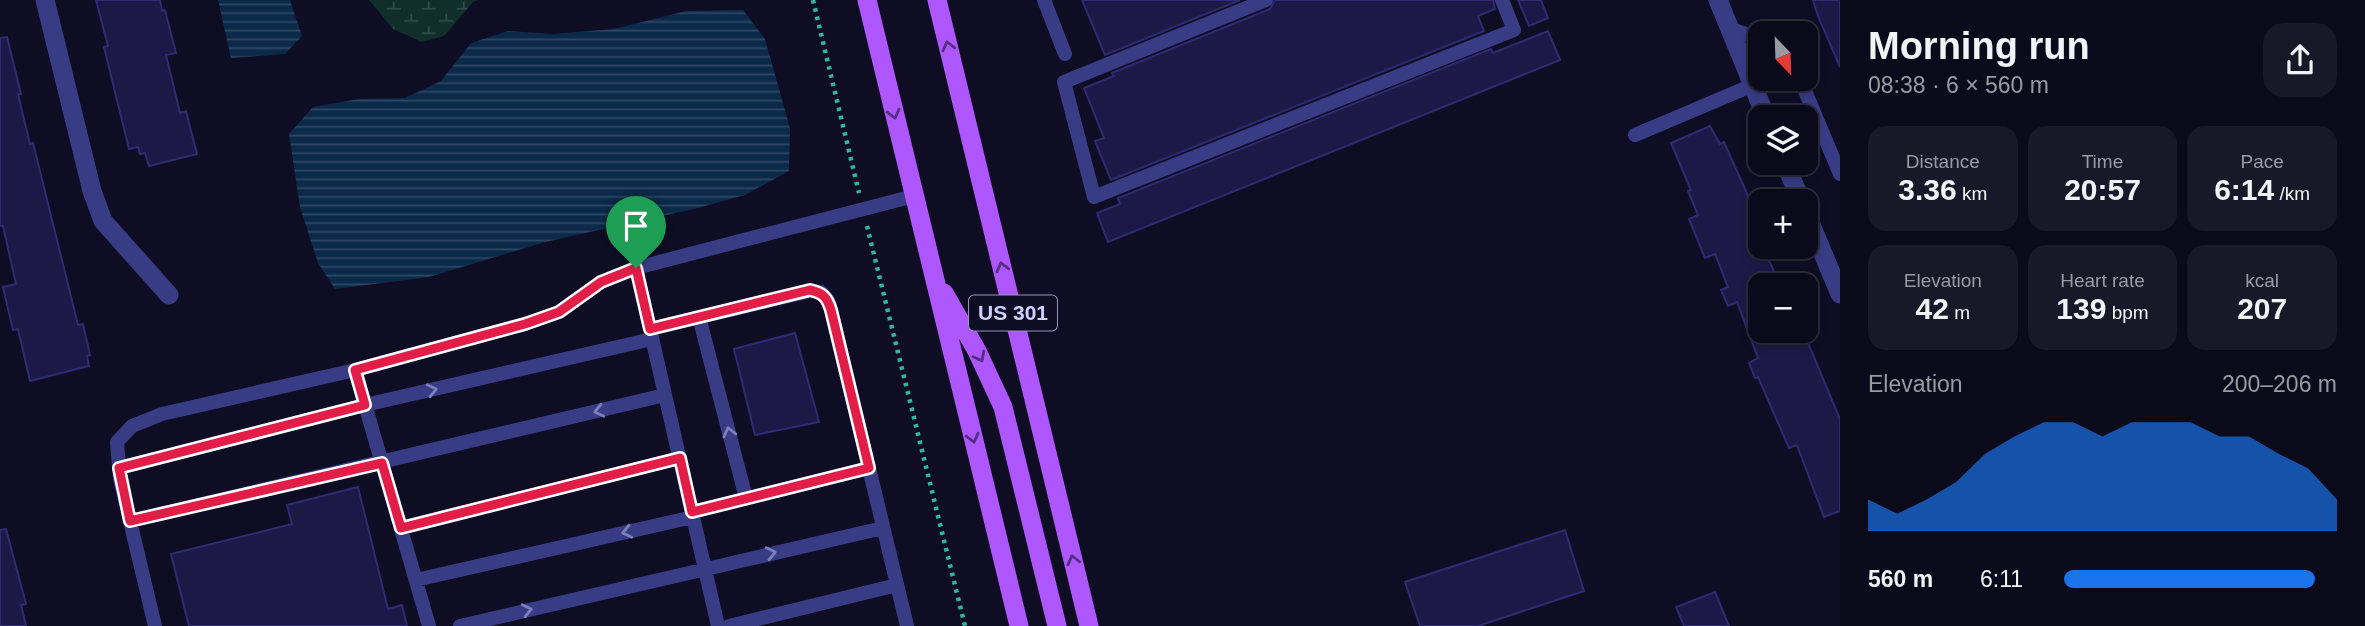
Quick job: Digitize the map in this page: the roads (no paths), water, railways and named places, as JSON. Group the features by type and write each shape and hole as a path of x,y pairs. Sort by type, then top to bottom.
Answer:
{"main road":[{"name":"US 301","path":"867,0 1019,626"},
{"name":"US 301","path":"937,0 1089,626"},
{"path":"934,277 977,351 1003,407 1057,626"}],"street":[{"path":"45,0 92,191 103,221 169,295"},
{"path":"1717,0 1748,73"},
{"path":"1818,242 1840,294"}],"lane":[{"path":"1044,0 1065,54"},
{"path":"1266,0 1064,82 1094,197 1514,30 1502,0"},
{"path":"1729,28 1748,35"},
{"path":"1635,135 1748,87"},
{"path":"1805,91 1840,174"},
{"path":"155,626 119,468 117,443 132,426 162,415 355,370 525,324 559,312 601,282 636,268 914,196"},
{"path":"636,268 718,626"},
{"path":"119,468 651,334 699,317 810,290 821,292 828,300 831,310 907,626"},
{"path":"699,317 746,499"},
{"path":"355,370 429,626"},
{"path":"130,521 665,395"},
{"path":"401,528 680,458"},
{"path":"416,580 692,514 869,468"},
{"path":"460,626 883,528"},
{"path":"729,626 897,585"}],"water":[{"path":"218,0 290,0 302,36 285,54 231,58"},
{"path":"743,10 765,39 790,128 789,171 745,195 545,242 429,277 335,289 318,263 300,207 289,134 313,107 359,99 405,98 441,81 471,43 508,31 553,34 614,29 686,11"}]}
